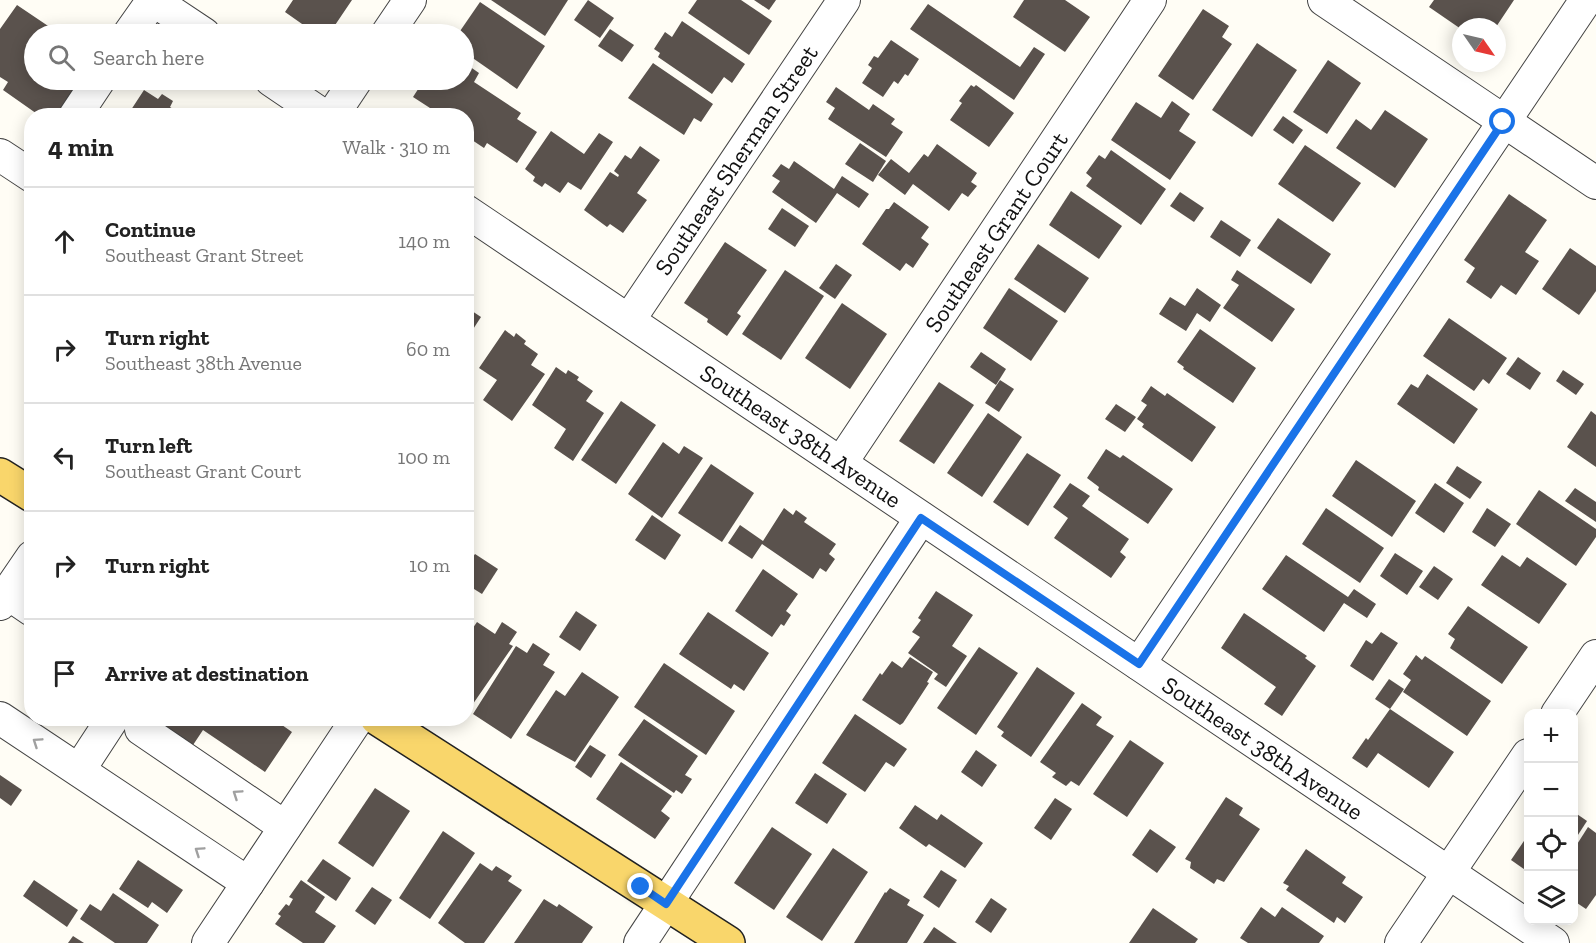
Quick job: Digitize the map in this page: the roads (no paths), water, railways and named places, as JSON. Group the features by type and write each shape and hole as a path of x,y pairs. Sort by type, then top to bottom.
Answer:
{"main road":[{"path":"0,475 24,490"},
{"path":"390,726 728,943"}],"street":[{"path":"136,24 153,0 189,24"},
{"path":"394,24 410,0"},
{"name":"Southeast Sherman Street","path":"629,320 844,0"},
{"name":"Southeast Grant Court","path":"841,463 1150,0"},
{"path":"1324,0 1596,183"},
{"path":"1139,664 1586,0"},
{"path":"80,108 92,90"},
{"path":"286,90 312,108"},
{"path":"337,108 349,90"},
{"path":"0,155 24,171"},
{"name":"Southeast 38th Avenue","path":"474,216 1553,943"},
{"path":"640,943 921,518"},
{"path":"10,595 24,571"},
{"path":"1560,709 1596,656"},
{"path":"0,718 248,883"},
{"path":"79,770 108,726"},
{"path":"143,726 141,729 285,826"},
{"path":"208,943 353,726"},
{"path":"1401,943 1524,761"}]}
